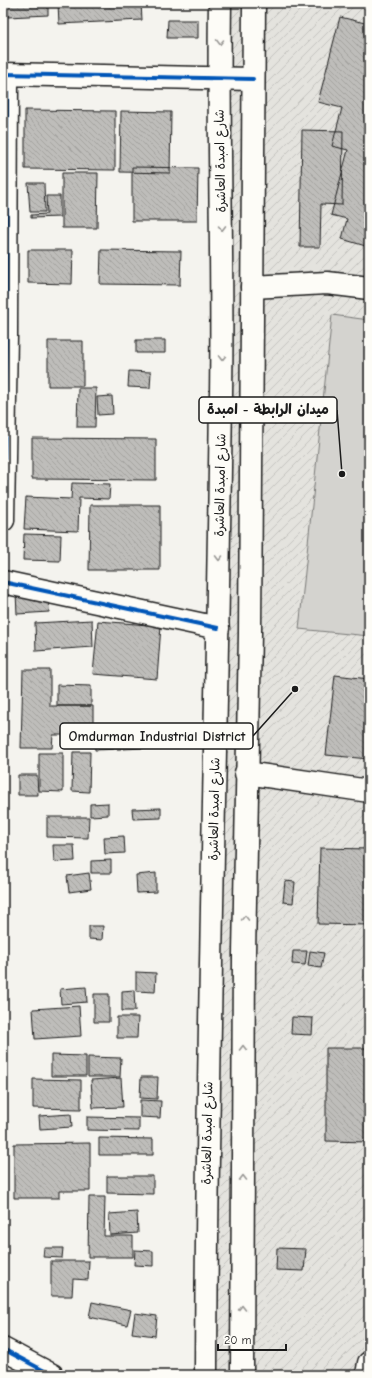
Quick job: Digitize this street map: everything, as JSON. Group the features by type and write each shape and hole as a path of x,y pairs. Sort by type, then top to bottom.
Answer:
{"main road":[{"name":"شارع امبدة العاشرة","path":"206,1375 209,994 218,628 223,288 219,78 220,3"},
{"path":"242,1375 246,773 250,633 254,3"},
{"path":"3,520 5,74 253,79"},
{"path":"252,287 327,283 369,288"},
{"path":"3,582 218,628"},
{"path":"246,773 369,790"},
{"path":"3,1349 52,1375"},
{"path":"367,1375 369,1363"}],"shaded area":[{"path":"227,3 369,3 369,1375 213,1375"},
{"path":"332,315 369,320 369,636 299,629"}],"building":[{"path":"7,3 48,3 48,15 8,17"},
{"path":"58,3 141,3 142,20 59,24"},
{"path":"340,17 369,24 369,247 342,239 347,219 331,215 348,150 332,146 342,108 318,102"},
{"path":"168,20 198,20 198,38 167,38"},
{"path":"25,110 115,111 115,170 25,169"},
{"path":"121,111 171,112 170,173 120,172"},
{"path":"302,130 343,131 342,205 321,204 320,247 300,247"},
{"path":"132,167 198,168 197,221 132,221"},
{"path":"62,173 98,173 97,228 62,228"},
{"path":"28,183 44,183 45,212 30,212"},
{"path":"46,196 60,196 60,217 31,218 31,215 47,214"},
{"path":"28,250 73,250 72,284 28,283"},
{"path":"101,250 181,251 180,285 100,284"},
{"path":"136,340 165,340 165,353 136,353"},
{"path":"48,341 83,341 83,386 48,386"},
{"path":"129,371 151,372 150,388 128,387"},
{"path":"78,388 96,388 95,427 77,427"},
{"path":"112,396 113,414 98,415 97,397"},
{"path":"32,438 156,439 156,480 32,479"},
{"path":"72,483 110,484 109,499 79,498 78,531 24,529 26,497 71,499"},
{"path":"90,505 160,505 160,570 89,570"},
{"path":"24,534 61,535 60,561 23,560"},
{"path":"48,591 49,612 17,614 16,593"},
{"path":"92,620 93,647 36,651 35,623"},
{"path":"98,621 161,626 157,679 93,674"},
{"path":"23,670 50,670 50,706 93,706 93,746 75,745 75,735 53,735 52,748 21,748"},
{"path":"335,675 369,679 369,759 326,755"},
{"path":"57,685 91,686 91,706 57,706"},
{"path":"143,730 144,748 123,749 123,731"},
{"path":"120,737 121,749 95,750 94,738"},
{"path":"73,752 90,752 89,792 72,791"},
{"path":"39,753 63,753 63,792 39,791"},
{"path":"18,775 37,775 38,795 18,795"},
{"path":"108,803 108,815 90,816 90,804"},
{"path":"161,808 161,818 133,819 132,809"},
{"path":"47,817 89,817 88,838 47,837"},
{"path":"124,836 125,853 105,854 104,837"},
{"path":"53,845 74,845 75,861 54,862"},
{"path":"320,848 369,849 369,925 318,924"},
{"path":"111,860 111,873 91,873 91,861"},
{"path":"89,873 91,889 69,892 67,876"},
{"path":"156,873 156,892 137,893 136,875"},
{"path":"285,881 295,882 293,903 283,902"},
{"path":"89,926 103,926 102,940 89,939"},
{"path":"293,951 307,951 305,965 292,964"},
{"path":"310,951 324,953 321,968 308,966"},
{"path":"136,972 156,973 155,992 136,991"},
{"path":"86,987 87,1002 61,1004 60,989"},
{"path":"134,990 135,1011 122,1011 122,991"},
{"path":"94,994 109,994 109,1022 94,1022"},
{"path":"79,1006 81,1036 35,1039 33,1009"},
{"path":"117,1017 138,1017 137,1038 117,1038"},
{"path":"292,1017 313,1018 312,1035 291,1034"},
{"path":"326,1048 369,1048 369,1142 326,1141"},
{"path":"51,1055 86,1056 86,1076 51,1076"},
{"path":"88,1057 121,1058 120,1077 88,1077"},
{"path":"141,1077 158,1077 157,1099 140,1098"},
{"path":"121,1078 123,1107 93,1108 91,1080"},
{"path":"33,1079 81,1080 81,1109 33,1108"},
{"path":"140,1100 161,1101 160,1118 140,1117"},
{"path":"71,1114 72,1127 40,1129 39,1116"},
{"path":"87,1117 139,1118 139,1131 87,1130"},
{"path":"99,1138 153,1139 153,1155 99,1155"},
{"path":"90,1143 90,1191 59,1191 59,1198 14,1198 14,1144"},
{"path":"107,1176 153,1176 153,1194 107,1193"},
{"path":"89,1197 105,1197 104,1236 133,1236 133,1257 88,1257"},
{"path":"137,1212 138,1233 110,1235 109,1214"},
{"path":"44,1248 63,1248 62,1258 43,1257"},
{"path":"277,1248 306,1249 304,1271 276,1270"},
{"path":"135,1250 153,1251 153,1266 134,1265"},
{"path":"51,1261 89,1261 88,1280 73,1279 72,1296 51,1296"},
{"path":"92,1302 131,1310 127,1325 89,1317"},
{"path":"135,1313 157,1316 155,1336 132,1333"}],"cycle path":[{"path":"3,74 253,79"},
{"path":"3,520 6,335 7,74"},
{"path":"3,582 218,628"},
{"path":"3,1349 52,1375"}],"place":[{"name":"ميدان الرابطة - امبدة","path":"342,474"},
{"name":"Omdurman Industrial District","path":"295,689"}]}
